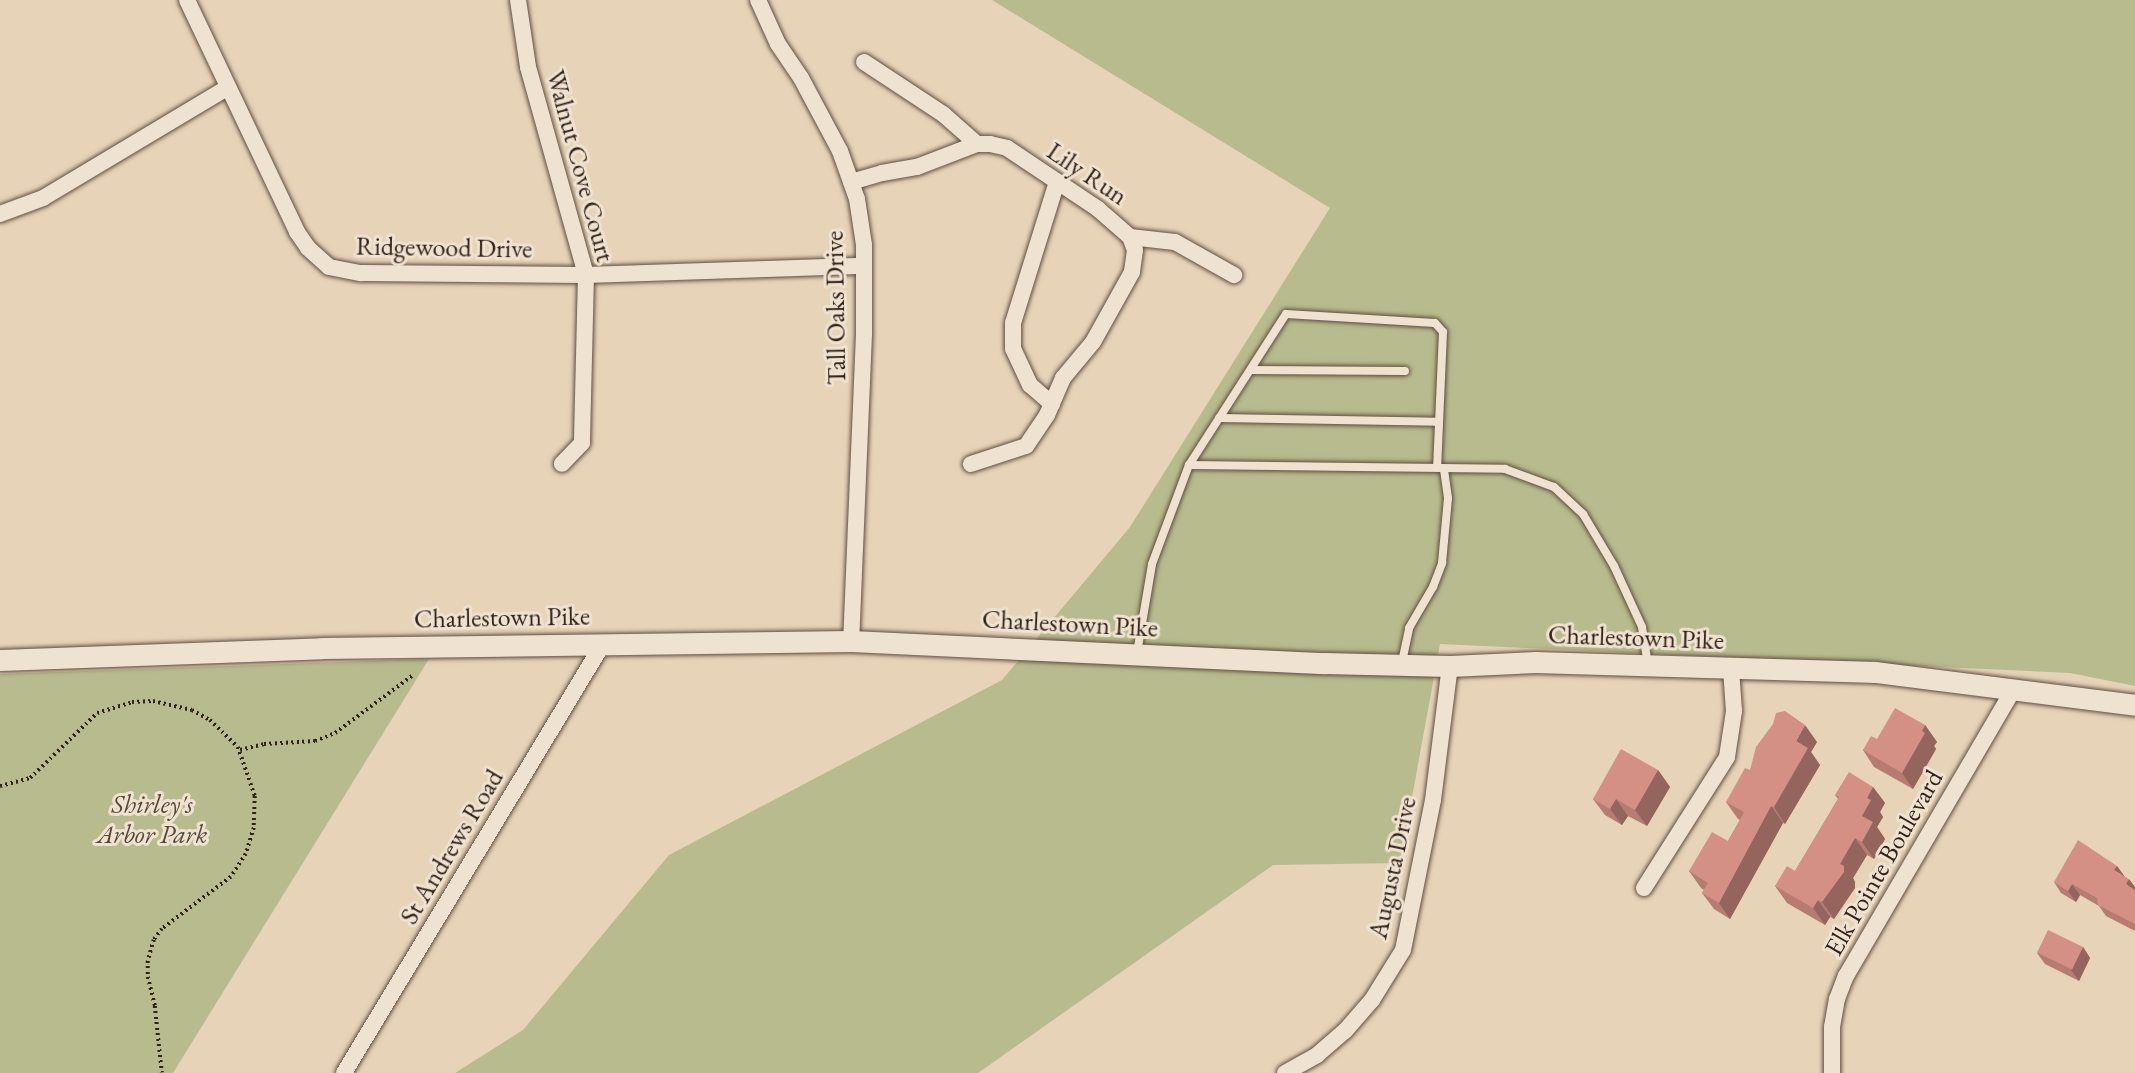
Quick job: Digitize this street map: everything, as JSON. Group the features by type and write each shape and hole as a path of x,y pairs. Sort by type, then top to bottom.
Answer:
{"street":[{"name":"Ridgewood Drive","path":"187,0 297,232 308,248 329,267 361,273 586,275 864,266"},
{"name":"Walnut Cove Court","path":"517,0 528,67 586,275 582,443 562,464"},
{"name":"Tall Oaks Drive","path":"758,0 778,44 801,78 840,150 857,198 864,266 852,641"},
{"path":"851,182 918,167 977,144 943,114 864,62"},
{"path":"0,214 43,198 227,89"},
{"name":"Lily Run","path":"971,464 1026,446 1052,404 1063,377 1093,342 1132,272 1135,250 1130,237 1098,209 1007,148 977,144"},
{"path":"1052,404 1030,385 1013,349 1013,323 1057,182"},
{"path":"1130,237 1175,242 1234,275"},
{"name":"Charlestown Pike","path":"0,660 322,648 852,641 1137,656 1401,665 1536,662 1648,664 1731,670 1875,672 2135,705"},
{"name":"St Andrews Road","path":"344,1073 602,645"},
{"name":"Augusta Drive","path":"1285,1073 1317,1055 1345,1031 1372,1000 1403,950 1433,800 1450,666"},
{"path":"1644,888 1727,757 1734,711 1731,670"},
{"name":"Elk Pointe Boulevard","path":"1832,1073 1832,1027 1837,999 1846,976 2013,690"}],"lane":[{"path":"1137,656 1152,564 1189,465 1286,314 1434,323 1443,332 1439,422 1441,468 1448,498 1442,563 1433,587 1409,628 1401,665"},
{"path":"1251,370 1405,371"},
{"path":"1219,418 1439,422"},
{"path":"1189,465 1505,469 1553,487 1583,514 1614,566 1642,627 1648,664"}],"path":[{"path":"240,750 264,744 315,741 335,733 413,675"},
{"path":"0,786 30,778 97,713 132,702 153,701 192,710 210,720 240,750 255,796 254,828 246,854 231,877 162,929 154,940 148,961 162,1073"}],"green space":[{"path":"992,0 2135,0 2135,686 2070,673 1440,644 1400,863 1273,865 978,1073 455,1073 523,1030 669,855 1002,680 1130,527 1330,208"},
{"name":"Shirley's Arbor Park","path":"429,659 173,1073 0,1073 0,674"}],"building":[{"path":"1895,708 1925,725 1922,731 1925,733 1902,773 1863,750 1871,736 1877,739"},
{"path":"1785,711 1805,725 1796,741 1808,748 1774,807 1771,806 1719,903 1702,893 1708,883 1689,871 1712,832 1728,841 1744,812 1726,802 1745,768 1750,770 1756,747 1773,724 1776,713"},
{"path":"1621,749 1658,770 1635,810 1616,799 1610,809 1593,799"},
{"path":"1849,772 1873,787 1867,798 1871,800 1862,816 1873,822 1862,842 1855,838 1840,864 1844,866 1844,872 1822,902 1818,900 1813,908 1775,886 1787,866 1795,871 1839,797 1835,795"},
{"path":"2078,840 2117,866 2114,870 2129,879 2126,884 2135,890 2135,924 2098,905 2097,898 2072,884 2068,891 2054,882"},
{"path":"2048,930 2083,947 2072,970 2037,952"}]}
